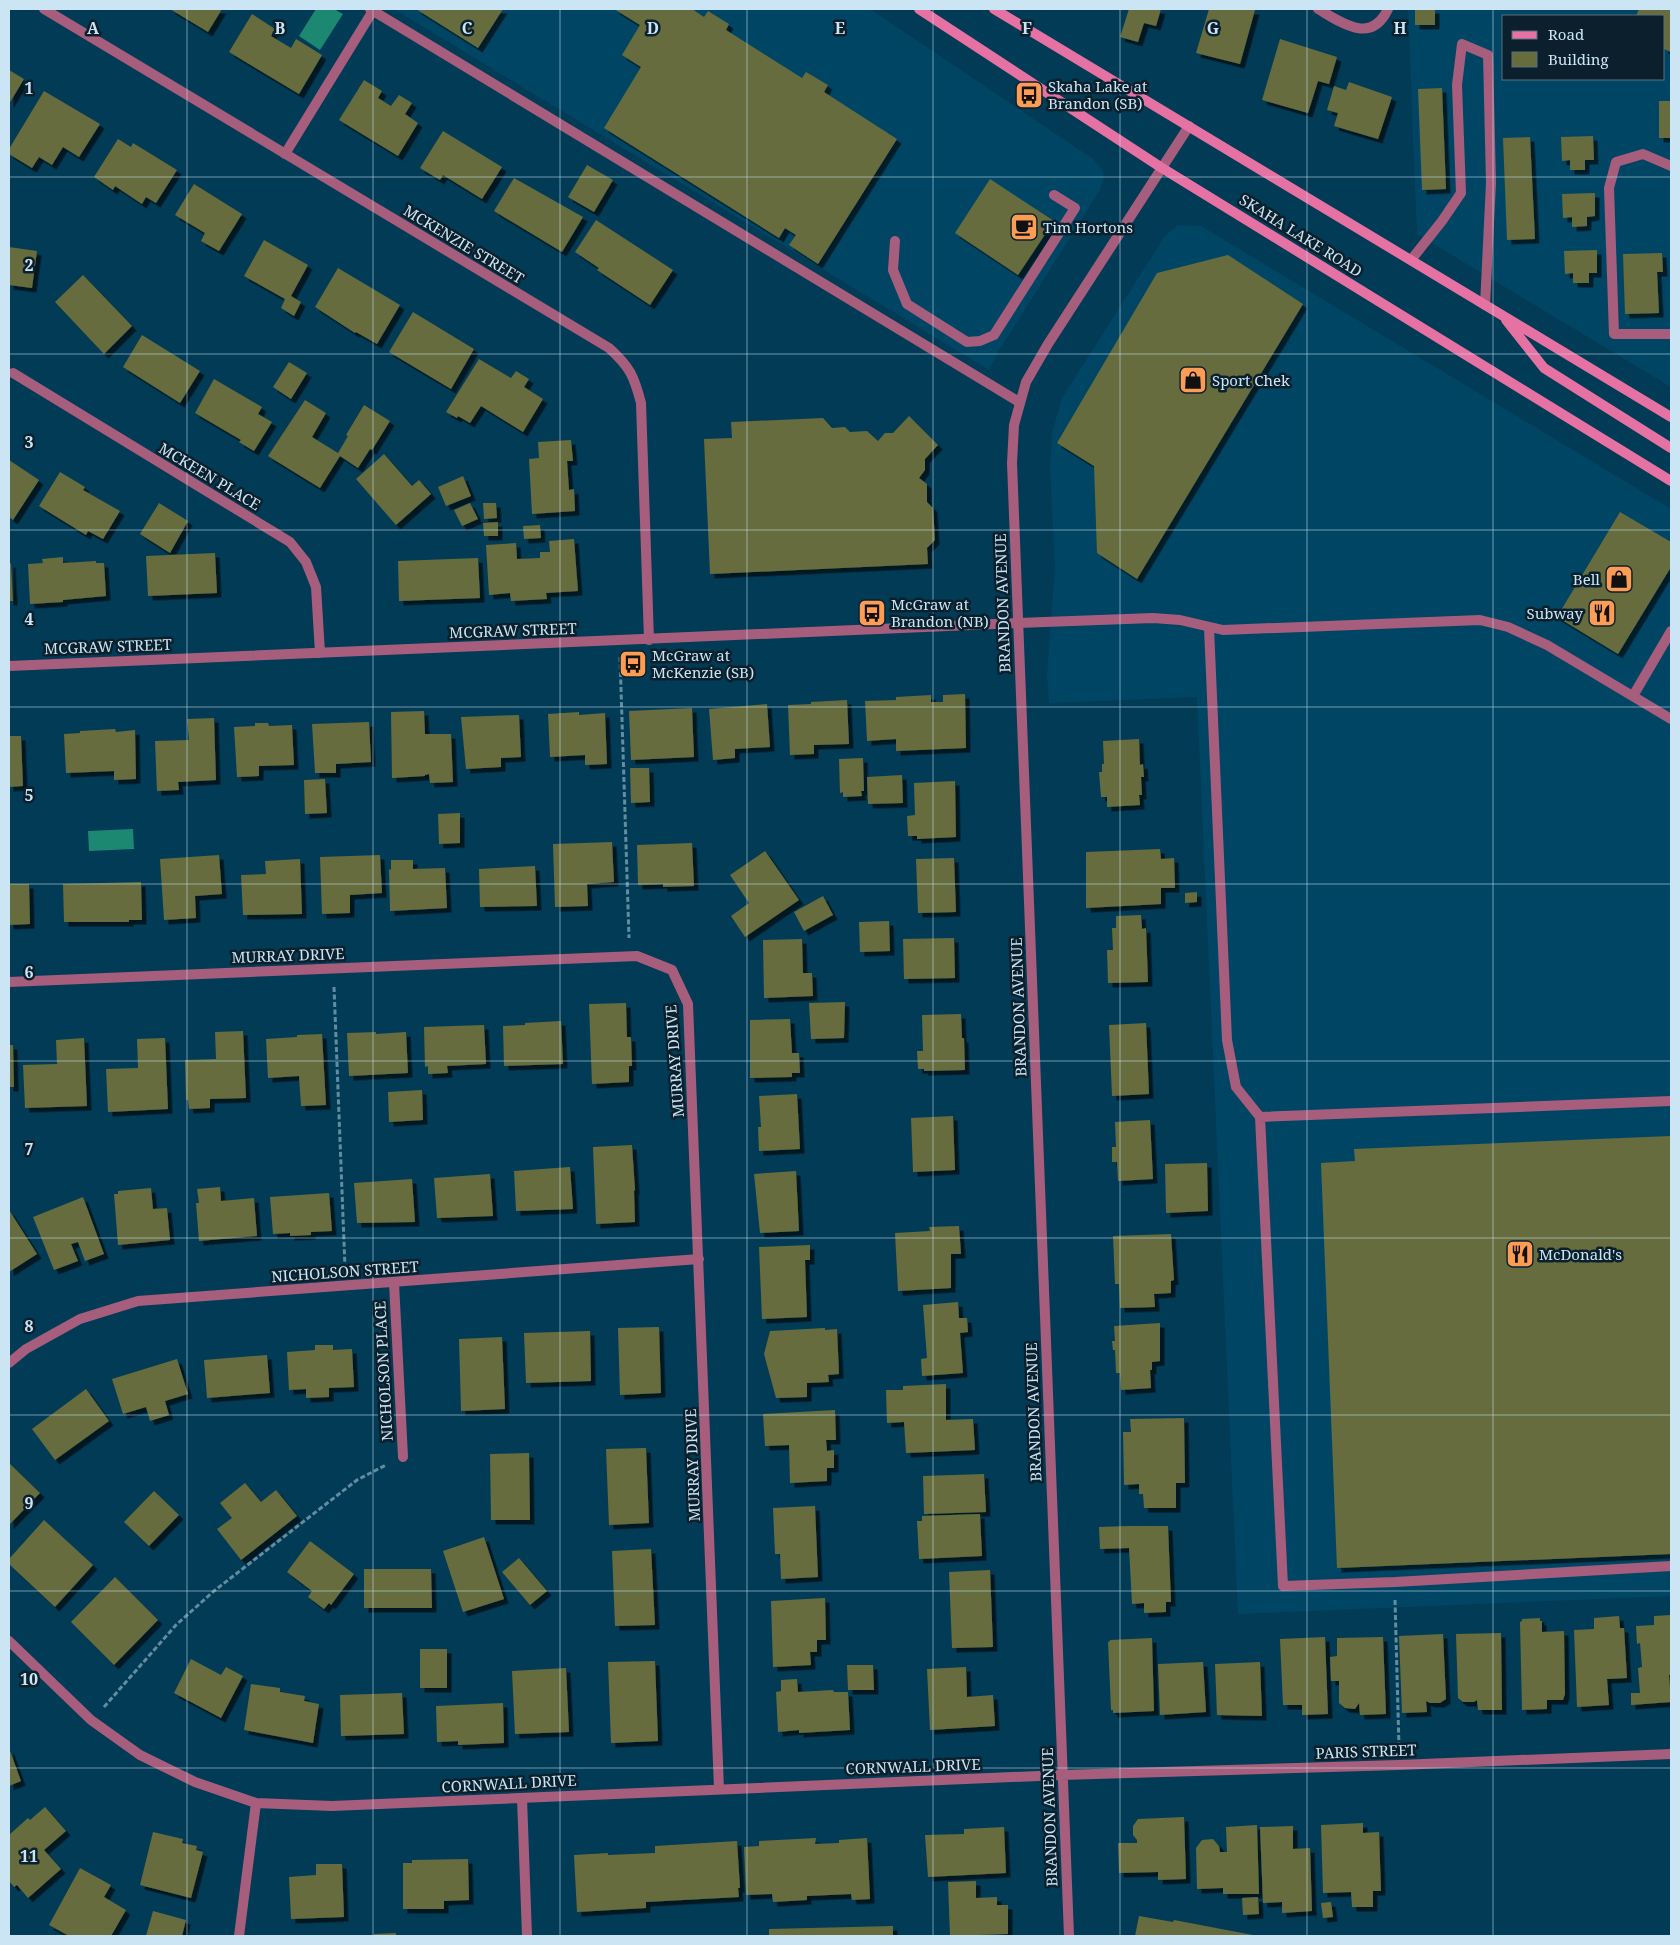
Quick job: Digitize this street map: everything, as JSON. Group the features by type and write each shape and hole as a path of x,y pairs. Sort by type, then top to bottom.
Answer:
{"main road":[{"name":"SKAHA LAKE ROAD","path":"919,9 1162,168 1671,481"},
{"path":"994,9 1671,417"},
{"path":"1501,314 1544,368 1671,448"}],"street":[{"name":"MCKENZIE STREET","path":"44,9 609,348 624,362 635,378 641,403 649,640"},
{"path":"285,154 373,9 1019,402"},
{"path":"1318,9 1358,30 1371,28 1383,19 1388,9"},
{"path":"1411,260 1442,221 1461,192 1457,85 1462,44 1488,55 1491,183 1485,305"},
{"name":"BRANDON AVENUE","path":"1069,1936 1012,463 1014,426 1026,382 1048,344 1188,126"},
{"path":"1671,166 1643,154 1616,162 1609,188 1614,334 1671,334"},
{"path":"895,241 892,270 906,304 967,342 980,341 994,335 1075,208 1054,195"},
{"name":"MCKEEN PLACE","path":"13,373 290,542 306,562 316,587 320,653"},
{"name":"MCGRAW STREET","path":"9,666 1153,618 1180,620 1223,630 1480,620 1508,627 1547,644 1671,719"},
{"path":"1208,628 1227,1040 1236,1087 1260,1118 1282,1586 1395,1582 1671,1566"},
{"path":"1633,696 1671,631"},
{"name":"MURRAY DRIVE","path":"9,982 629,956 637,956 672,970 688,1004 720,1789"},
{"path":"1260,1118 1671,1101"},
{"name":"NICHOLSON STREET","path":"9,1363 26,1349 80,1319 138,1301 699,1259"},
{"name":"NICHOLSON PLACE","path":"394,1283 402,1457"},
{"name":"CORNWALL DRIVE","path":"9,1641 91,1720 140,1755 195,1782 256,1802 332,1806 1062,1775"},
{"name":"PARIS STREET","path":"1062,1775 1400,1765 1671,1754"},
{"path":"522,1798 527,1936"},
{"path":"239,1936 256,1802"}],"path":[{"path":"619,641 629,956"},
{"path":"333,968 346,1286"},
{"path":"91,1720 176,1625 214,1590 357,1480 402,1457"},
{"path":"1395,1582 1400,1765"}],"shaded area":[{"path":"316,9 334,9 343,14 320,50 299,36"},
{"path":"394,9 870,9 1093,159 1103,171 1104,178 1100,190 998,352 989,370"},
{"path":"1408,9 1671,9 1671,387 1417,234"},
{"path":"1178,225 1201,226 1671,509 1671,1596 1238,1614 1197,697 1049,703 1047,675 1055,567 1050,469 1052,434 1062,398 1165,236"},
{"path":"133,829 134,849 89,851 88,831"}],"building":[{"path":"170,9 222,9 208,32"},
{"path":"416,9 503,9 478,48"},
{"path":"614,9 692,9 704,17 708,11 729,24 726,30 802,78 806,72 828,85 824,92 897,139 818,264 789,245 796,235 785,228 779,238 604,128 641,67 622,55 640,25"},
{"path":"1129,9 1161,9 1156,26 1144,23 1138,42 1120,37"},
{"path":"1209,9 1255,10 1240,64 1196,53"},
{"path":"1415,9 1435,9 1435,25 1415,25"},
{"path":"1639,9 1671,10 1671,52 1665,49 1665,15 1636,15"},
{"path":"252,14 275,29 271,36 291,48 296,39 322,55 299,94 229,52"},
{"path":"1280,39 1337,57 1329,84 1318,81 1308,113 1262,100"},
{"path":"9,70 24,79 9,104"},
{"path":"364,80 382,91 378,98 391,106 399,95 412,103 405,114 418,123 398,156 339,120"},
{"path":"1349,82 1392,97 1378,139 1334,126 1338,113 1327,110 1334,86 1346,90"},
{"path":"1442,88 1446,189 1422,190 1418,89"},
{"path":"44,91 100,124 79,157 63,147 52,165 39,157 32,168 9,154 9,149"},
{"path":"1659,101 1671,101 1671,138 1659,138"},
{"path":"443,131 502,167 482,199 443,175 440,180 420,168"},
{"path":"1593,136 1594,160 1585,160 1585,170 1570,170 1570,160 1562,161 1561,137"},
{"path":"1530,137 1535,239 1507,240 1503,138"},
{"path":"118,139 131,147 133,143 177,170 156,203 146,197 142,204 115,186 113,190 94,177"},
{"path":"587,165 613,180 594,212 568,197"},
{"path":"514,178 583,217 562,252 494,211"},
{"path":"990,179 1054,221 1018,275 955,233"},
{"path":"194,184 242,214 219,251 201,241 205,233 175,215"},
{"path":"1595,193 1595,216 1587,217 1587,226 1572,227 1572,217 1563,218 1562,194"},
{"path":"596,220 673,270 650,305 597,270 599,268 575,252"},
{"path":"264,240 308,265 291,296 301,302 294,316 281,308 285,299 244,276"},
{"path":"9,247 37,251 32,288 9,285"},
{"path":"1597,250 1597,273 1589,273 1589,283 1573,283 1573,273 1565,274 1564,251"},
{"path":"1662,253 1663,272 1657,272 1659,313 1625,314 1623,254"},
{"path":"1228,255 1303,304 1137,579 1097,553 1094,466 1057,443 1157,273"},
{"path":"338,268 400,305 377,344 355,333 315,307"},
{"path":"83,275 132,326 104,354 55,302"},
{"path":"413,312 474,349 451,389 389,352"},
{"path":"142,335 200,371 180,403 123,367"},
{"path":"479,359 511,378 516,371 529,379 524,387 543,399 523,432 481,406 470,423 446,412"},
{"path":"289,362 307,373 291,399 273,387"},
{"path":"214,379 262,407 258,414 272,422 254,451 239,442 241,440 195,413"},
{"path":"305,400 326,413 312,437 338,453 348,436 346,435 364,405 390,421 358,468 340,456 320,488 268,456"},
{"path":"909,416 938,445 925,459 925,470 919,478 927,484 927,502 933,508 935,540 927,548 928,564 710,574 704,439 732,438 731,422 823,418 832,428 845,427 850,432 867,431 878,441 885,433 893,433"},
{"path":"571,440 573,461 567,461 569,490 574,489 575,511 532,514 529,459 539,458 538,442"},
{"path":"384,454 412,486 419,480 431,494 396,525 356,479"},
{"path":"9,460 39,480 13,520 9,517"},
{"path":"60,472 85,487 83,490 120,511 103,539 88,531 86,535 39,506"},
{"path":"463,476 471,496 446,506 438,487"},
{"path":"159,503 188,521 170,553 140,534"},
{"path":"470,503 478,519 462,526 454,510"},
{"path":"483,503 496,503 497,518 484,519"},
{"path":"1620,512 1671,542 1671,567 1618,654 1557,617"},
{"path":"498,522 498,536 484,536 483,523"},
{"path":"540,525 541,538 524,539 523,526"},
{"path":"574,539 578,591 546,593 547,599 511,601 510,593 489,595 486,545 516,543 517,559 540,558 540,552 550,552 549,541"},
{"path":"215,553 217,593 148,596 146,556"},
{"path":"63,557 63,563 96,561 96,563 104,563 106,596 30,604 28,564 43,563 42,559"},
{"path":"478,558 480,598 399,601 398,561"},
{"path":"11,563 13,601 9,601 9,564"},
{"path":"965,694 966,748 896,751 896,739 867,741 865,701 896,700 896,697 931,695 931,702 943,702 943,695"},
{"path":"847,700 849,744 814,745 814,754 790,755 788,705"},
{"path":"767,704 770,747 735,749 735,758 713,760 709,709"},
{"path":"692,708 694,757 631,760 629,711"},
{"path":"424,711 425,734 451,734 453,782 430,783 429,774 425,776 392,778 391,712"},
{"path":"579,712 579,715 605,713 607,764 585,765 585,755 550,757 548,714"},
{"path":"519,715 521,757 501,758 501,767 466,769 461,717"},
{"path":"214,718 216,780 178,782 179,790 157,791 155,741 189,740 187,719"},
{"path":"369,722 371,762 336,764 336,773 315,773 312,724"},
{"path":"255,723 268,723 269,726 292,725 294,765 259,766 259,776 237,777 234,727 255,726"},
{"path":"115,729 116,732 135,730 136,779 114,780 114,771 66,773 64,734"},
{"path":"9,736 21,736 23,786 9,787"},
{"path":"1139,739 1140,765 1143,764 1144,777 1141,777 1142,795 1139,795 1140,805 1107,807 1107,797 1101,797 1099,772 1102,772 1102,764 1104,764 1103,741"},
{"path":"863,758 864,791 861,791 862,796 843,797 843,792 840,793 839,759"},
{"path":"630,768 649,768 650,802 631,803"},
{"path":"902,775 903,803 868,804 867,777"},
{"path":"325,779 327,813 305,814 304,780"},
{"path":"955,781 956,837 917,839 917,836 908,836 907,816 915,815 914,783"},
{"path":"460,813 460,843 439,844 438,814"},
{"path":"612,842 614,882 587,884 588,906 555,907 553,844"},
{"path":"692,843 694,886 663,887 663,884 638,885 637,845"},
{"path":"1160,849 1161,859 1174,858 1175,888 1161,888 1161,904 1086,908 1086,852"},
{"path":"765,851 799,900 745,937 731,916 749,903 730,875"},
{"path":"219,855 222,894 195,896 196,918 164,920 160,859"},
{"path":"380,855 382,893 350,895 350,913 322,914 320,857"},
{"path":"954,858 956,912 918,913 916,859"},
{"path":"300,859 302,914 243,915 241,875 266,874 265,861"},
{"path":"391,860 413,860 413,869 445,868 447,908 390,911 389,869 391,870"},
{"path":"535,866 537,906 480,907 479,869"},
{"path":"141,882 142,920 129,920 129,922 64,922 63,884"},
{"path":"9,884 29,884 30,924 9,925"},
{"path":"1197,892 1197,902 1185,903 1185,893"},
{"path":"823,896 833,915 804,931 794,912"},
{"path":"1141,915 1142,929 1146,928 1148,982 1108,983 1107,950 1113,950 1112,928 1116,928 1116,916"},
{"path":"889,921 890,951 860,952 859,922"},
{"path":"954,938 955,978 904,979 903,939"},
{"path":"802,939 803,973 812,973 813,996 764,998 763,940"},
{"path":"845,1002 844,1038 811,1039 809,1003"},
{"path":"626,1003 627,1037 631,1037 632,1066 629,1066 629,1082 592,1084 589,1004"},
{"path":"961,1014 965,1070 924,1071 924,1069 918,1069 917,1051 923,1051 922,1015"},
{"path":"790,1019 792,1053 799,1053 800,1073 792,1073 792,1077 750,1078 750,1020"},
{"path":"561,1021 563,1064 504,1066 503,1026"},
{"path":"1146,1023 1149,1094 1112,1096 1109,1025"},
{"path":"484,1025 486,1064 447,1066 448,1073 428,1074 428,1066 425,1067 424,1027"},
{"path":"243,1031 246,1098 210,1099 210,1108 189,1109 188,1100 186,1100 185,1060 216,1059 215,1032"},
{"path":"376,1032 376,1034 406,1032 408,1073 349,1076 347,1033"},
{"path":"322,1034 326,1105 301,1106 299,1076 268,1078 266,1039"},
{"path":"84,1038 87,1106 25,1108 23,1065 57,1064 56,1040"},
{"path":"165,1038 168,1109 108,1112 106,1069 138,1068 137,1039"},
{"path":"9,1045 13,1045 14,1087 9,1087"},
{"path":"422,1090 423,1120 389,1122 388,1092"},
{"path":"797,1094 800,1149 759,1151 758,1127 761,1127 759,1096"},
{"path":"953,1116 955,1170 913,1172 911,1118"},
{"path":"1150,1120 1153,1179 1118,1181 1117,1162 1112,1162 1112,1147 1116,1147 1115,1122"},
{"path":"1671,1136 1671,1554 1337,1568 1321,1163 1355,1161 1354,1149"},
{"path":"632,1145 635,1222 596,1224 593,1147"},
{"path":"1207,1163 1208,1211 1166,1213 1165,1164"},
{"path":"570,1167 573,1209 516,1211 514,1171"},
{"path":"796,1171 799,1231 760,1233 754,1174"},
{"path":"490,1174 493,1216 437,1218 434,1178"},
{"path":"412,1179 415,1222 357,1223 354,1183"},
{"path":"220,1187 221,1201 254,1198 257,1236 199,1241 196,1203 199,1203 197,1189"},
{"path":"151,1188 153,1209 167,1208 170,1240 118,1245 114,1194 118,1194 118,1191"},
{"path":"329,1193 332,1231 311,1232 311,1235 290,1236 290,1233 273,1234 270,1197"},
{"path":"83,1197 104,1254 85,1261 78,1242 71,1244 78,1261 54,1270 33,1217"},
{"path":"9,1210 37,1254 9,1272"},
{"path":"959,1226 961,1254 951,1254 951,1288 898,1291 895,1233 930,1231 929,1227"},
{"path":"1171,1234 1174,1280 1171,1281 1171,1293 1154,1294 1155,1307 1120,1308 1119,1284 1115,1284 1113,1236"},
{"path":"810,1245 810,1260 805,1260 807,1317 762,1319 759,1247"},
{"path":"958,1302 959,1318 967,1318 968,1332 960,1333 963,1373 922,1376 921,1359 927,1358 923,1305"},
{"path":"1160,1323 1160,1361 1152,1362 1152,1370 1150,1370 1151,1388 1121,1390 1120,1373 1116,1373 1115,1350 1113,1350 1112,1341 1115,1341 1114,1326"},
{"path":"659,1327 661,1393 620,1395 618,1328"},
{"path":"825,1328 825,1330 837,1329 839,1374 828,1375 829,1382 807,1383 807,1397 776,1398 764,1354 770,1331"},
{"path":"590,1331 591,1381 526,1383 524,1333"},
{"path":"502,1337 505,1409 461,1411 459,1339"},
{"path":"315,1345 333,1345 333,1350 352,1349 354,1387 329,1388 329,1397 306,1398 306,1389 289,1390 287,1352 315,1350"},
{"path":"267,1355 270,1393 207,1398 204,1360"},
{"path":"177,1359 188,1394 165,1401 169,1415 150,1421 146,1407 123,1414 112,1379"},
{"path":"946,1384 946,1420 973,1419 975,1450 906,1453 904,1422 887,1423 886,1390 903,1390 903,1386"},
{"path":"86,1389 109,1421 55,1460 32,1429"},
{"path":"835,1410 836,1440 826,1440 827,1451 834,1450 834,1468 827,1468 827,1481 790,1483 789,1445 765,1446 763,1414"},
{"path":"1184,1418 1185,1483 1176,1483 1176,1508 1144,1508 1143,1494 1139,1494 1139,1484 1124,1485 1123,1432 1131,1432 1130,1419"},
{"path":"646,1448 649,1523 609,1525 606,1449"},
{"path":"529,1453 530,1520 491,1520 490,1454"},
{"path":"9,1463 40,1493 9,1525"},
{"path":"984,1474 986,1512 924,1514 923,1476"},
{"path":"245,1483 261,1502 276,1490 297,1516 241,1560 217,1529 232,1518 220,1503"},
{"path":"154,1491 179,1515 149,1546 124,1522"},
{"path":"815,1506 818,1577 781,1579 780,1554 775,1554 773,1508"},
{"path":"980,1514 982,1556 919,1559 917,1521 922,1521 922,1516"},
{"path":"44,1520 93,1565 55,1607 9,1564 9,1559"},
{"path":"1168,1526 1171,1602 1166,1602 1166,1612 1144,1613 1144,1603 1132,1604 1129,1548 1100,1549 1099,1527"},
{"path":"484,1537 504,1599 463,1612 443,1551"},
{"path":"310,1541 354,1574 331,1605 329,1603 324,1609 308,1597 312,1591 287,1572"},
{"path":"651,1549 655,1625 615,1626 612,1551"},
{"path":"519,1558 547,1591 530,1605 502,1572"},
{"path":"364,1569 431,1569 432,1608 364,1608"},
{"path":"990,1570 993,1647 952,1648 949,1572"},
{"path":"115,1577 158,1620 114,1665 71,1622"},
{"path":"825,1598 826,1640 817,1640 817,1652 810,1652 811,1665 773,1667 771,1601"},
{"path":"1671,1615 1671,1675 1669,1675 1671,1702 1631,1705 1631,1693 1640,1693 1638,1668 1642,1667 1640,1643 1637,1644 1636,1626 1654,1625 1654,1616"},
{"path":"1619,1616 1620,1628 1624,1628 1627,1678 1607,1679 1609,1705 1577,1707 1574,1630 1594,1629 1594,1618"},
{"path":"1540,1618 1540,1621 1542,1621 1542,1632 1564,1631 1565,1694 1563,1700 1547,1700 1547,1709 1522,1710 1520,1622 1522,1619"},
{"path":"1501,1633 1502,1710 1478,1710 1477,1700 1474,1702 1463,1702 1458,1698 1456,1634"},
{"path":"1443,1634 1446,1699 1440,1703 1426,1701 1427,1712 1402,1713 1399,1636"},
{"path":"1325,1637 1328,1714 1302,1715 1302,1705 1283,1705 1280,1639"},
{"path":"1383,1637 1386,1714 1360,1715 1359,1703 1355,1709 1345,1708 1339,1703 1339,1681 1331,1681 1330,1657 1337,1656 1337,1638"},
{"path":"1152,1638 1154,1711 1113,1713 1113,1710 1111,1710 1108,1642 1110,1640"},
{"path":"420,1649 447,1649 447,1688 420,1688"},
{"path":"191,1659 221,1675 226,1667 243,1676 221,1718 174,1693"},
{"path":"655,1661 658,1741 611,1743 608,1662"},
{"path":"1203,1662 1206,1712 1160,1715 1158,1664"},
{"path":"1260,1662 1262,1716 1217,1715 1215,1664"},
{"path":"847,1665 873,1665 874,1690 848,1690"},
{"path":"966,1667 967,1697 993,1695 995,1726 930,1730 927,1669"},
{"path":"566,1668 569,1732 515,1734 512,1671"},
{"path":"797,1679 798,1692 833,1690 834,1692 848,1692 850,1730 799,1733 799,1730 778,1732 776,1692 781,1691 781,1680"},
{"path":"251,1684 280,1688 280,1692 305,1696 304,1701 319,1704 313,1743 244,1730"},
{"path":"402,1693 404,1734 341,1736 340,1695"},
{"path":"503,1703 504,1743 458,1745 458,1741 437,1742 436,1706"},
{"path":"9,1748 21,1781 9,1786"},
{"path":"45,1807 66,1831 44,1850 61,1869 28,1898 17,1885 14,1887 9,1881 9,1835 28,1818 30,1820"},
{"path":"1184,1817 1186,1879 1158,1880 1158,1872 1119,1873 1118,1843 1137,1843 1133,1835 1133,1826 1138,1819"},
{"path":"1363,1823 1363,1833 1379,1832 1381,1891 1373,1891 1373,1907 1352,1907 1351,1892 1323,1893 1321,1825"},
{"path":"1257,1825 1259,1894 1223,1894 1223,1888 1197,1889 1196,1848 1202,1840 1213,1839 1219,1846 1220,1852 1227,1852 1226,1827"},
{"path":"1293,1826 1293,1849 1310,1848 1312,1911 1282,1913 1282,1902 1263,1903 1260,1827"},
{"path":"1004,1827 1006,1873 928,1877 925,1835 964,1834 964,1829"},
{"path":"153,1832 183,1839 182,1843 197,1846 196,1850 203,1852 191,1898 140,1885"},
{"path":"816,1838 815,1844 839,1843 839,1840 867,1838 870,1899 852,1900 851,1894 807,1896 807,1900 773,1902 772,1894 746,1895 744,1847 759,1846 759,1841"},
{"path":"737,1841 739,1897 646,1902 646,1908 577,1912 574,1855 655,1853 655,1846"},
{"path":"468,1859 469,1900 444,1901 444,1909 403,1909 403,1863 412,1863 412,1860"},
{"path":"316,1864 342,1864 344,1917 291,1919 289,1877 316,1875"},
{"path":"80,1868 111,1885 104,1897 126,1910 111,1936 69,1936 49,1925"},
{"path":"976,1881 976,1898 997,1897 997,1905 1008,1905 1008,1934 950,1936 948,1882"},
{"path":"1258,1897 1259,1914 1243,1915 1242,1898"},
{"path":"1331,1902 1333,1917 1323,1918 1321,1903"},
{"path":"153,1911 186,1920 182,1936 146,1936"},
{"path":"1139,1916 1173,1922 1174,1920 1258,1936 1135,1936"},
{"path":"893,1926 893,1936 769,1936 769,1929"},
{"path":"396,1933 396,1936 374,1936 374,1934"}],"place":[{"name":"Skaha Lake at Brandon (SB)","path":"1029,95"},
{"name":"Tim Hortons","path":"1024,227"},
{"name":"Sport Chek","path":"1193,380"},
{"name":"Bell","path":"1619,579"},
{"name":"McGraw at Brandon (NB)","path":"872,613"},
{"name":"Subway","path":"1602,613"},
{"name":"McGraw at McKenzie (SB)","path":"633,664"},
{"name":"McDonald's","path":"1520,1254"}]}
